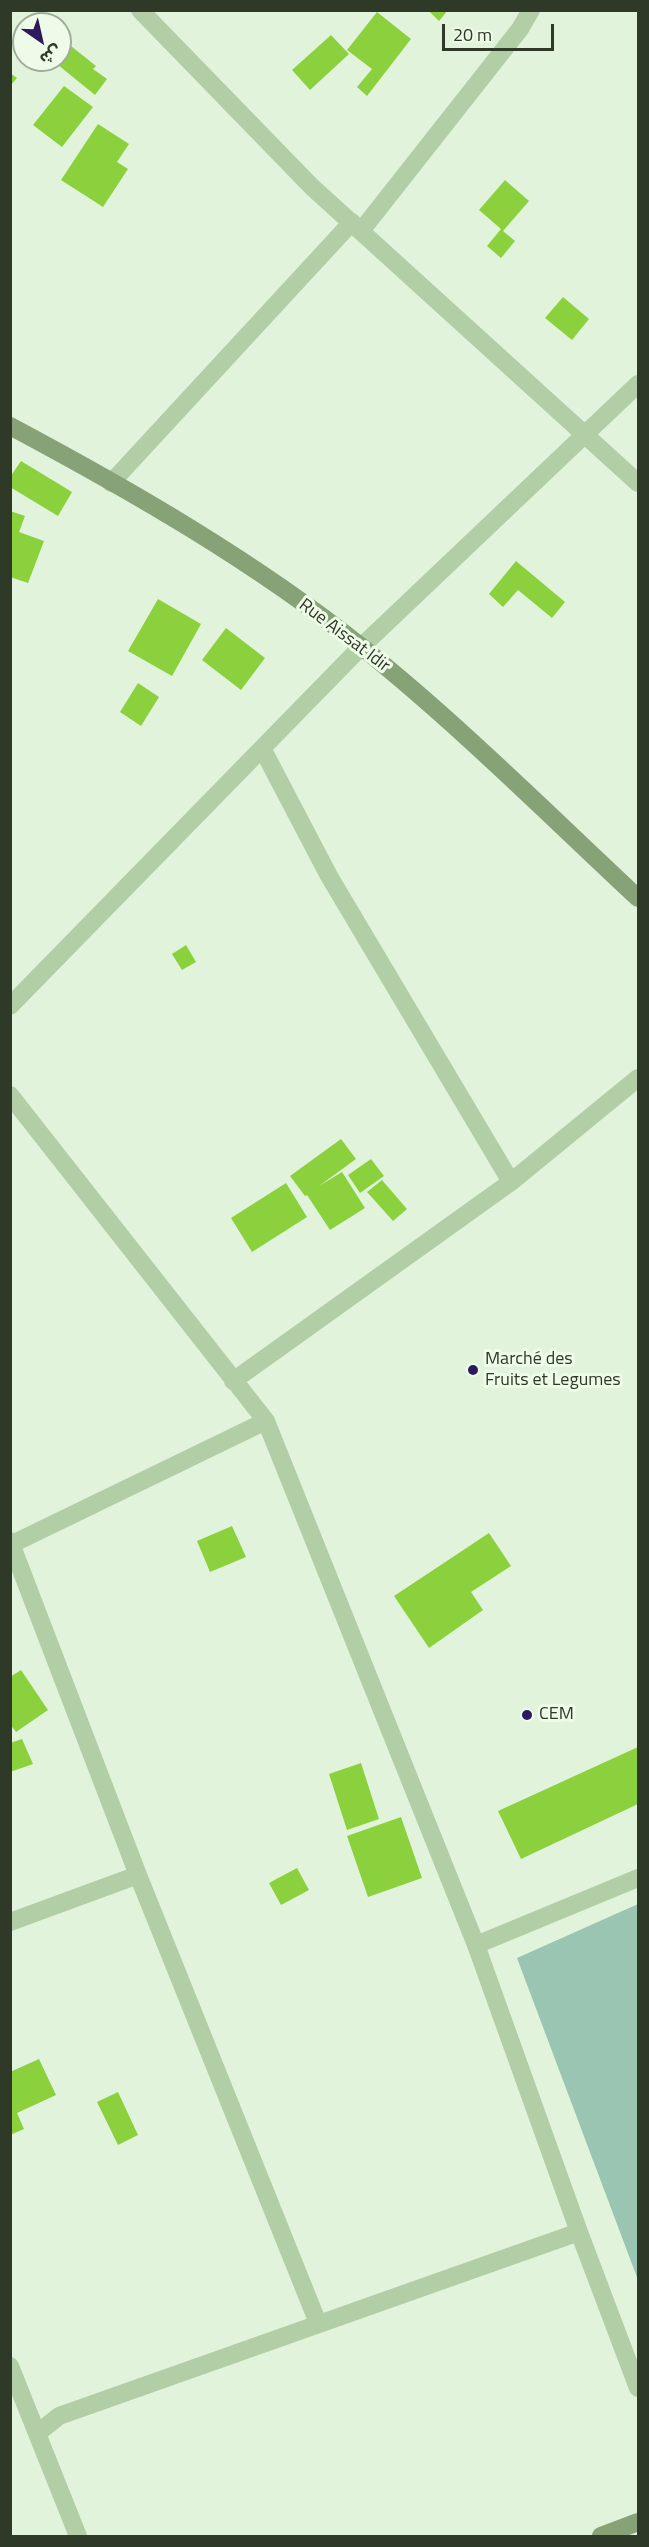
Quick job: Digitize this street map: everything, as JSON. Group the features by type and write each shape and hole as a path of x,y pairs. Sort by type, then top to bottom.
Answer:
{"street":[{"path":"140,10 312,187 639,483"},
{"path":"111,483 357,227 520,29 531,10"},
{"path":"10,1005 263,750 361,647 639,384"},
{"name":"Rue Aissat Idir","path":"10,426 252,567 361,647 408,686 639,898"},
{"path":"263,750 329,876 511,1182"},
{"path":"233,1381 511,1182 639,1078"},
{"path":"10,1095 266,1421 476,1945 579,2232 639,2388"},
{"path":"266,1421 11,1543 138,1875 318,2323"},
{"path":"10,1922 138,1875"},
{"path":"476,1945 639,1878"},
{"path":"38,2433 59,2416 579,2232"},
{"path":"10,2366 78,2536"},
{"path":"601,2536 639,2522"}],"green space":[{"path":"638,1904 638,2280 517,1958"}],"building":[{"path":"428,10 448,10 439,21"},
{"path":"377,12 411,39 367,96 357,87 372,69 347,50"},
{"path":"331,35 349,54 310,90 292,70"},
{"path":"72,47 96,66 93,69 107,79 95,95 67,72 72,72"},
{"path":"10,73 17,78 10,86"},
{"path":"64,86 93,107 62,147 33,125"},
{"path":"98,124 129,144 117,162 128,169 103,207 61,180"},
{"path":"505,180 529,201 503,231 515,241 501,258 487,246 501,229 479,210"},
{"path":"563,297 589,319 572,340 545,318"},
{"path":"21,461 72,492 58,516 10,487 10,477"},
{"path":"10,511 25,516 19,532 44,541 28,583 10,577"},
{"path":"516,561 565,602 552,618 518,590 503,607 489,594"},
{"path":"158,599 201,624 172,676 128,651"},
{"path":"226,628 265,658 241,690 202,660"},
{"path":"138,683 159,697 141,726 120,712"},
{"path":"186,945 196,962 182,970 172,954"},
{"path":"341,1139 356,1159 319,1186 342,1172 365,1208 330,1230 307,1195 305,1196 290,1176"},
{"path":"371,1159 384,1176 360,1193 348,1175"},
{"path":"382,1180 407,1209 393,1221 367,1192"},
{"path":"286,1183 307,1217 252,1252 231,1218"},
{"path":"232,1526 246,1557 210,1572 197,1541"},
{"path":"489,1533 511,1566 471,1592 483,1610 429,1648 394,1596"},
{"path":"21,1670 48,1710 16,1732 10,1724 10,1677"},
{"path":"22,1739 33,1764 10,1772 10,1743"},
{"path":"638,1747 638,1804 521,1859 498,1811"},
{"path":"361,1763 379,1819 347,1830 329,1774"},
{"path":"401,1817 422,1878 368,1897 347,1836"},
{"path":"297,1868 309,1890 281,1905 269,1883"},
{"path":"39,2059 56,2095 17,2113 24,2129 10,2135 10,2072"},
{"path":"118,2092 138,2135 118,2145 97,2102"}],"place":[{"name":"Marché des Fruits et Legumes","path":"473,1370"},
{"name":"CEM","path":"527,1715"}]}
